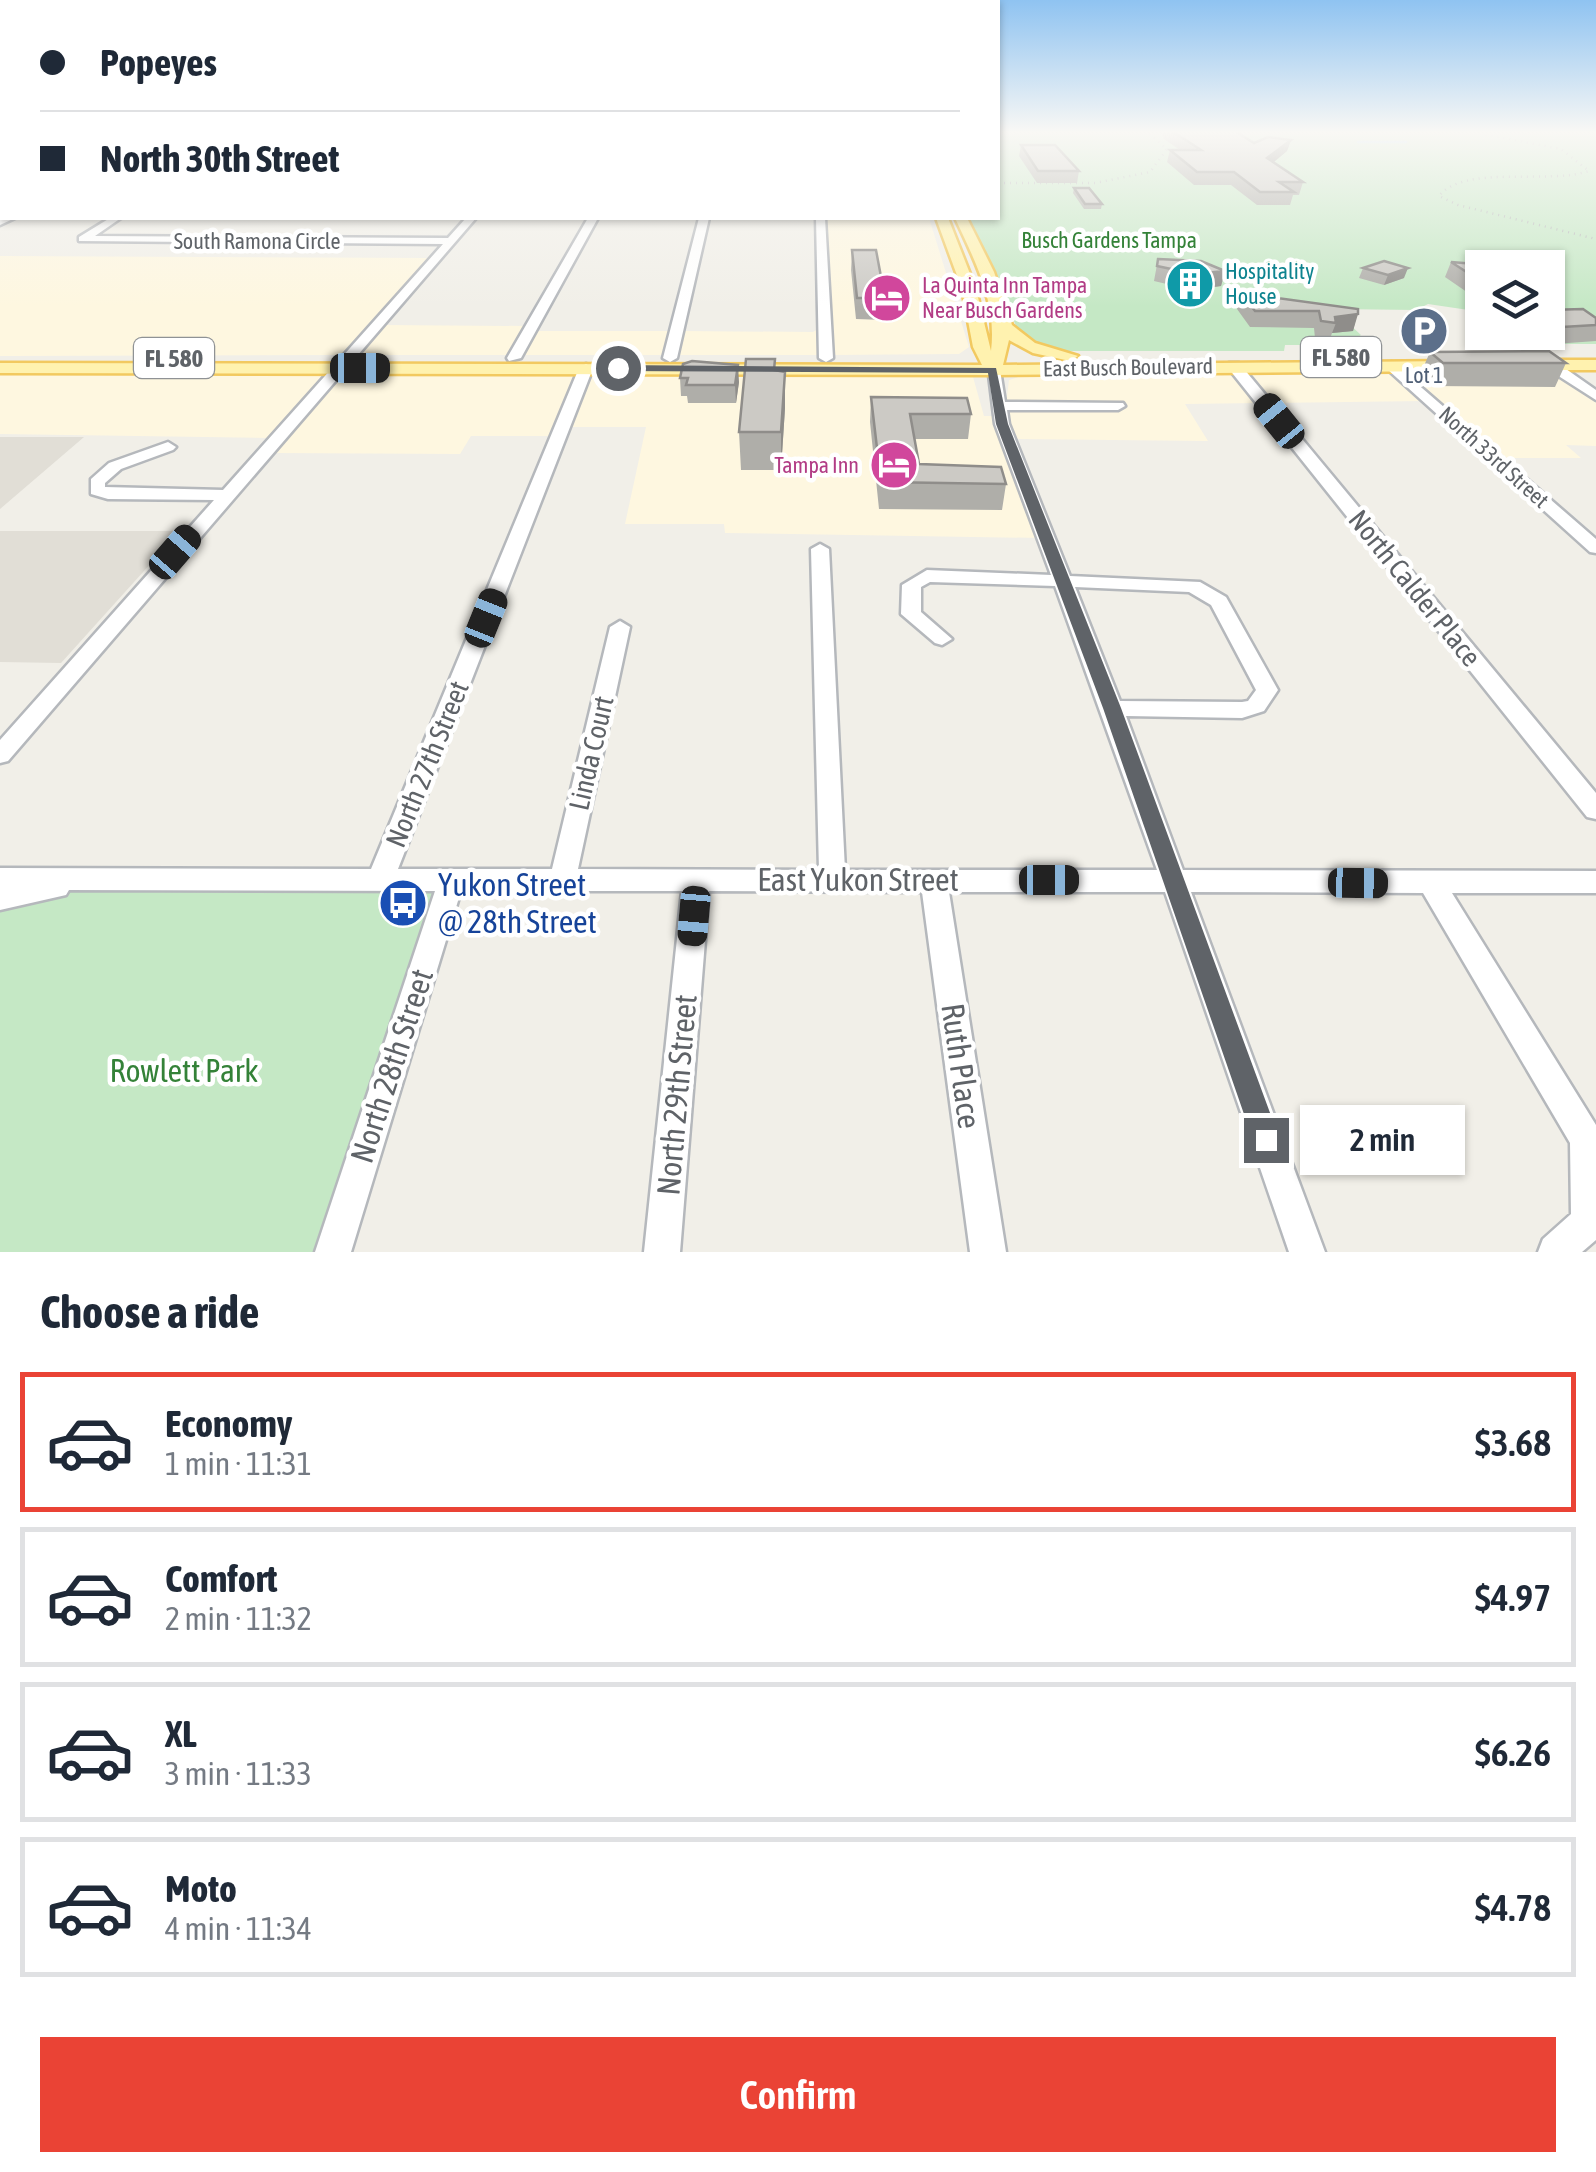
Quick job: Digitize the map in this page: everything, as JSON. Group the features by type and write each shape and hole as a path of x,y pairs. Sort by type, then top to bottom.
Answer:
{"main road":[{"path":"943,220 992,362"},
{"path":"962,220 998,318 1003,348 992,362"},
{"path":"998,318 1016,342 1030,349 1085,357"},
{"name":"East Busch Boulevard","path":"0,363 104,363 122,358 344,363 586,368 992,362 1085,357 1476,361 1392,366 1234,366 992,362 826,358 514,358 344,363 0,363"},
{"path":"1234,366 1243,360 1341,357"},
{"path":"586,368 601,362 658,362 670,358"},
{"path":"1596,360 1552,365 1515,361 1596,360"}],"street":[{"name":"South Ramona Circle","path":"112,220 83,240 450,241"},
{"path":"0,755 224,495 470,220"},
{"path":"514,358 592,220"},
{"path":"670,358 704,220"},
{"path":"820,220 826,358"},
{"path":"992,362 1002,424 1112,708 1307,1252"},
{"path":"1552,365 1596,396"},
{"name":"North Calder Place","path":"1234,366 1596,810"},
{"name":"North 33rd Street","path":"1392,366 1596,548"},
{"name":"North 27th Street","path":"380,880 586,368"},
{"path":"1000,406 1118,406"},
{"path":"168,448 115,466 97,482 97,490 108,494 224,495"},
{"path":"820,549 832,880"},
{"path":"942,639 911,614 911,585 928,576 1064,583 1172,583 1208,592 1244,642 1267,690 1256,706 1242,710 1112,708"},
{"name":"Linda Court","path":"563,879 620,627"},
{"name":"East Yukon Street","path":"0,878 1596,882"},
{"path":"0,899 96,879"},
{"name":"North 29th Street","path":"662,1252 698,879"},
{"name":"North 28th Street","path":"332,1252 451,881"},
{"name":"Ruth Place","path":"934,881 988,1252"},
{"path":"1432,884 1586,1140 1589,1222 1556,1252"}],"shaded area":[{"path":"824,220 930,220 969,347 959,354 831,355"},
{"path":"0,256 432,258 345,355 0,356"},
{"path":"382,325 527,326 510,355 356,355"},
{"path":"821,327 820,355 676,355 681,331 813,332"},
{"path":"535,331 671,331 665,355 521,355"},
{"path":"1394,372 1425,401 1270,403 1245,373"},
{"path":"1405,372 1556,372 1596,401 1596,446 1566,445 1581,458 1502,458"},
{"path":"578,373 552,436 471,436 460,454 273,453 340,374"},
{"path":"589,373 932,373 973,377 984,416 995,416 1040,538 725,533 724,524 625,524 646,427 568,427"},
{"path":"1031,373 1234,373 1259,403 1185,404 1208,441 1014,439 1006,410 1125,409 1121,404 1006,404 1009,380"},
{"path":"0,374 329,374 270,438 0,434"},
{"path":"0,437 84,437 0,509"},
{"path":"0,531 180,531 61,663 0,662"}],"green space":[{"name":"Busch Gardens Tampa","path":"1000,189 1596,189 1596,344 1565,344 1565,250 1465,250 1465,309 1428,304 1416,310 1333,309 1361,335 1347,345 1285,345 1284,351 1055,351 1021,337 969,220 1000,220"},
{"name":"Rowlett Park","path":"0,887 441,888 317,1252 0,1252"}],"building":[{"path":"1075,189 1090,189 1102,204 1085,204"},
{"path":"1257,189 1294,192 1260,192"},
{"path":"852,250 876,250 885,298 857,298"},
{"path":"1158,259 1201,261 1225,271 1195,274 1157,266"},
{"path":"1384,261 1408,268 1388,275 1363,268"},
{"path":"1241,293 1358,309 1358,314 1335,317 1336,323 1321,321 1319,311 1255,311"},
{"path":"1583,309 1596,318 1596,325 1565,327 1565,310"},
{"path":"1549,351 1566,363 1443,363 1430,352"},
{"path":"746,359 775,359 774,370 785,372 781,432 739,432"},
{"path":"692,361 738,365 735,385 686,385 688,378 680,378 683,364"},
{"path":"871,397 967,398 971,414 910,414 919,464 1001,467 1006,484 881,482"}],"railway":[{"path":"1447,189 1439,196 1458,205 1596,239"}],"place":[{"name":"Hospitality House","path":"1190,284"},
{"name":"La Quinta Inn Tampa Near Busch Gardens","path":"887,298"},
{"name":"Lot 1","path":"1424,331"},
{"name":"Tampa Inn","path":"894,465"},
{"name":"Yukon Street @ 28th Street","path":"403,903"}],"route":[{"path":"618,368 992,370 1002,424 1112,708 1266,1140"}]}
